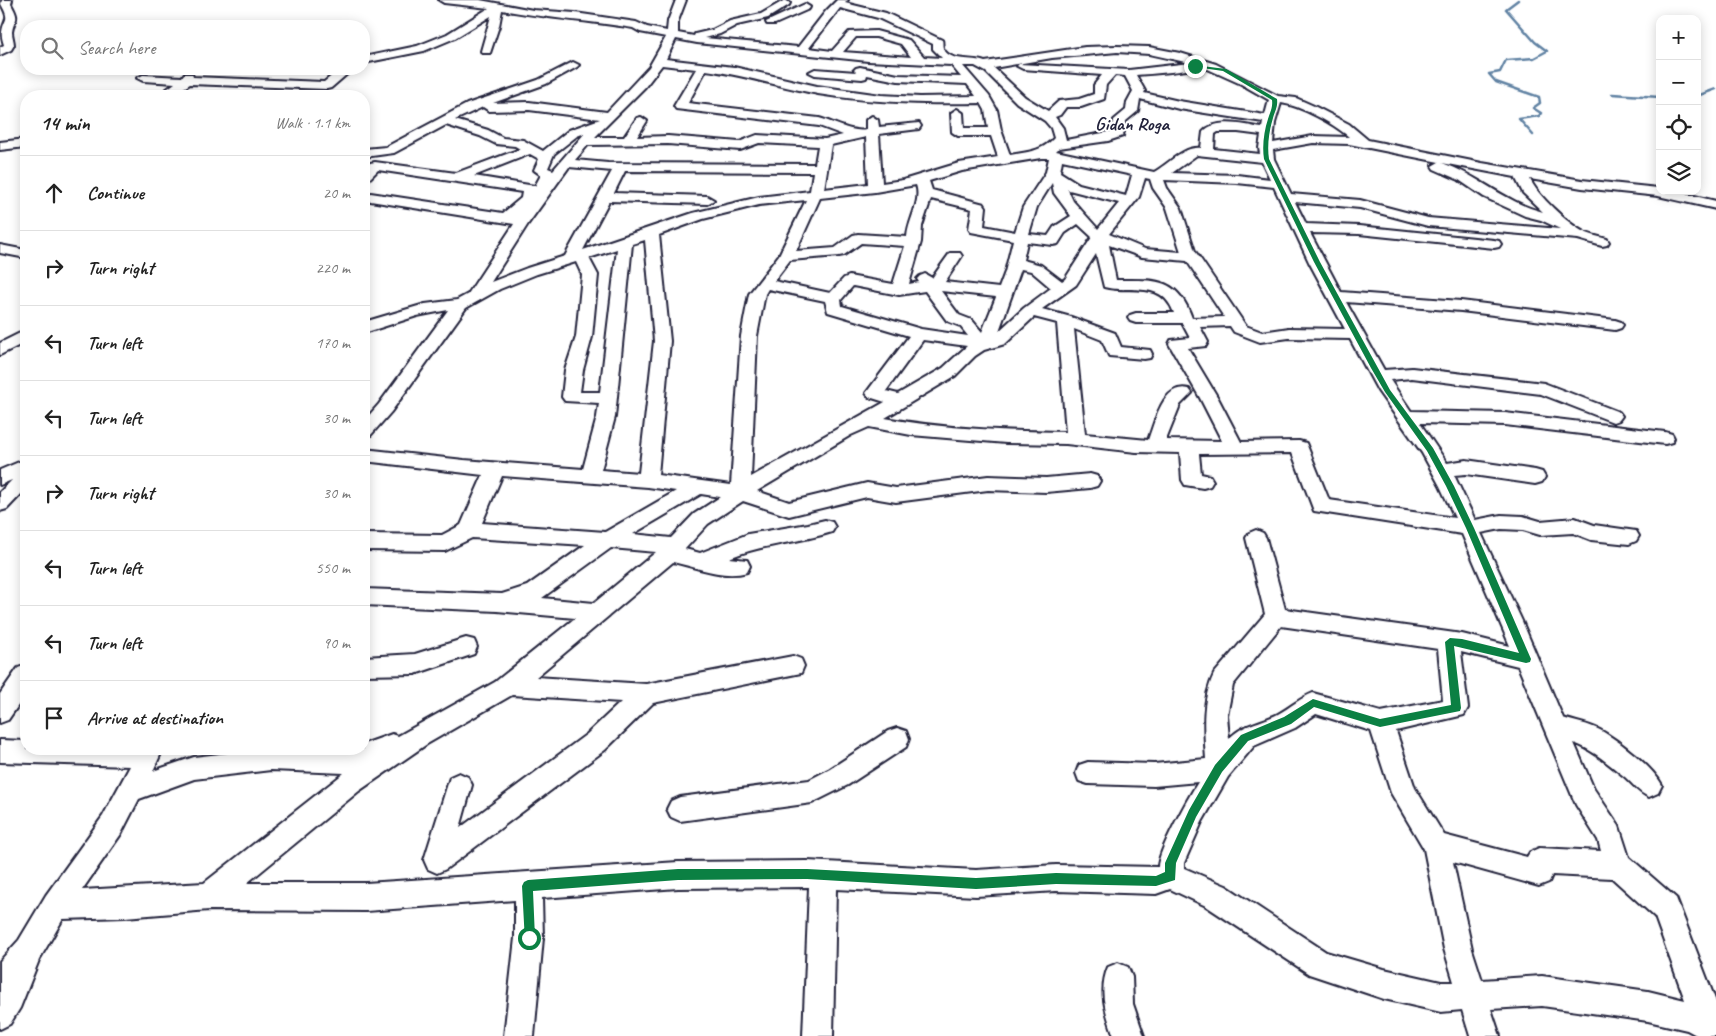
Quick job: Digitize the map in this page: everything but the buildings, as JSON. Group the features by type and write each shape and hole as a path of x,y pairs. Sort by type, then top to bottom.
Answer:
{"street":[{"path":"0,52 9,45 7,32 12,20 11,13 6,4 7,0"},
{"path":"444,0 475,2 533,13 636,25 644,30 690,39 868,58 1129,73 1187,66 1224,70"},
{"path":"370,425 467,302 565,163 650,74 672,35 673,22 681,0"},
{"path":"690,39 716,32 734,23 764,16 785,3"},
{"path":"802,50 830,13 841,3 860,22 876,34 905,42 911,51 922,61"},
{"path":"486,51 494,26 497,7"},
{"path":"370,59 420,49 451,36 497,7"},
{"path":"735,43 754,27 781,19 805,7"},
{"path":"559,15 580,26"},
{"path":"835,54 860,22 889,18 923,37 938,42 938,49 971,80 985,99 991,110 1005,159"},
{"path":"988,65 1074,50 1144,49 1172,54 1200,60 1224,70 1275,99 1292,101 1310,109 1345,127 1364,144"},
{"path":"854,96 861,85 861,73 868,58"},
{"path":"658,61 734,70 817,90 854,96 899,100 985,99"},
{"path":"370,152 389,150 471,107 542,82 573,65"},
{"path":"988,65 1004,85 1020,99 1055,123 1060,139 1051,151 1054,173 1061,193 1068,203 1067,214 1100,236 1142,253 1192,257"},
{"path":"703,66 680,106 743,112 832,125 853,136"},
{"path":"1074,70 1101,82"},
{"path":"814,72 861,73 898,78 971,80"},
{"path":"1100,96 1098,90 1101,82 1112,72"},
{"path":"899,290 914,242 915,226 924,186 959,167 1051,151 1116,135 1119,131 1120,120 1132,111 1139,89 1129,73"},
{"path":"207,81 218,75"},
{"path":"143,78 188,76 207,81 233,83 327,86 340,75"},
{"path":"188,76 197,90"},
{"path":"170,90 188,76"},
{"path":"233,83 236,90"},
{"path":"800,85 822,108 832,125"},
{"path":"327,86 329,90"},
{"path":"1047,116 1056,112 1063,104 1081,103 1100,96 1115,99 1135,98 1179,105 1268,140"},
{"path":"1275,99 1268,140 1283,191 1379,376 1405,417 1430,450 1441,470 1470,528 1585,797 1610,835 1618,865 1666,908 1700,1001 1715,1031"},
{"path":"471,107 529,106 585,111 592,119 604,120"},
{"path":"957,113 958,132 996,132"},
{"path":"506,218 540,190 549,174 541,170 548,152 573,133 604,120"},
{"path":"628,140 641,120"},
{"path":"446,121 484,133 500,141 518,143 545,157"},
{"path":"586,141 668,140 740,146 756,139 825,143 853,136 872,125 915,126"},
{"path":"872,125 875,188"},
{"path":"1208,152 1209,132 1215,128 1231,127 1268,140"},
{"path":"209,896 350,783 418,736 508,686 671,549 701,519 740,493 836,436 867,421 949,372 969,352 983,344 999,340 1030,311 1071,282 1100,236 1148,174 1171,168 1194,151 1208,152 1268,140 1347,139 1364,144 1521,174 1582,184 1658,192 1716,205"},
{"path":"668,140 694,161 714,168"},
{"path":"740,493 750,336 757,294 786,256 817,190 825,143"},
{"path":"2,147 20,144"},
{"path":"458,177 530,150"},
{"path":"1051,151 1148,174 1229,179 1315,198 1384,209 1412,220 1579,235 1602,242"},
{"path":"1406,151 1464,178 1489,194 1530,213 1546,217 1579,235"},
{"path":"565,163 621,167 820,168"},
{"path":"370,171 375,166 523,187 530,189 527,200"},
{"path":"576,257 621,167"},
{"path":"1054,173 1074,188 1128,201"},
{"path":"983,344 990,333 1015,263 1020,237 1030,207 1043,185 1054,173"},
{"path":"1148,174 1174,208 1182,237 1192,257 1232,321 1240,330 1260,337 1288,333 1356,334"},
{"path":"1521,174 1528,190 1567,227"},
{"path":"370,326 386,319 431,308 467,302 496,286 532,271 652,233 698,216 777,197 875,188 924,186 979,207 976,229 1053,241 1059,230 1073,219"},
{"path":"606,196 707,200"},
{"path":"370,197 523,221"},
{"path":"1302,228 1359,230 1494,244"},
{"path":"648,480 662,341 652,233"},
{"path":"1100,236 1109,284 1156,285 1178,301 1200,342 1177,344 1209,398 1235,448"},
{"path":"786,256 839,252 858,238 914,242"},
{"path":"590,477 606,417 625,241"},
{"path":"0,250 20,253"},
{"path":"932,285 947,270 955,256"},
{"path":"576,257 590,275 584,337 574,370 570,397 608,398"},
{"path":"908,262 932,285 954,318 966,323 983,344"},
{"path":"1015,263 1036,268 1062,289"},
{"path":"764,283 833,298 839,294 849,281 899,290 932,285 1004,293"},
{"path":"1336,296 1461,306 1615,325"},
{"path":"833,298 834,309 920,334 983,344"},
{"path":"1030,311 1065,320 1109,337 1115,352 1144,354"},
{"path":"1136,318 1154,325 1187,320 1232,321"},
{"path":"1065,320 1076,439"},
{"path":"900,401 875,393 920,334"},
{"path":"0,350 20,338"},
{"path":"1379,376 1412,373 1544,389 1613,416"},
{"path":"1154,446 1172,402 1183,393"},
{"path":"1405,417 1505,420 1575,426 1665,438"},
{"path":"867,421 910,428 1006,437 1076,439 1154,446 1189,448 1299,447 1321,506 1470,528 1501,522 1522,523 1545,529 1575,525 1591,532 1629,536"},
{"path":"1189,448 1192,480 1203,481"},
{"path":"370,456 400,461 495,470 648,480 740,493 789,509 867,490 896,495 988,483 1046,485 1090,481"},
{"path":"1441,470 1466,467 1535,477"},
{"path":"0,478 20,469"},
{"path":"468,530 495,470"},
{"path":"0,504 20,484"},
{"path":"497,602 533,593 607,540 698,487"},
{"path":"702,561 748,542 808,532 825,527"},
{"path":"370,542 445,543 468,530 607,540 671,549 702,561 723,566 740,566"},
{"path":"1256,538 1276,616"},
{"path":"370,598 497,602 597,612"},
{"path":"1276,616 1462,643 1526,659"},
{"path":"1219,769 1215,715 1222,681 1276,616"},
{"path":"1171,876 1171,863 1192,814 1219,769 1245,738 1287,720 1313,703 1380,723 1456,708 1450,642"},
{"path":"370,666 415,664 466,647"},
{"path":"508,686 646,694 793,666"},
{"path":"0,712 20,684"},
{"path":"459,785 438,860 596,742 646,694"},
{"path":"1380,723 1404,793 1436,846 1458,948 1474,995 1485,1036"},
{"path":"1554,726 1592,738 1635,770 1649,785"},
{"path":"370,748 418,736"},
{"path":"680,809 812,791 839,777 898,739"},
{"path":"0,751 20,751"},
{"path":"0,1014 10,998 29,950 56,905 112,824 148,755"},
{"path":"130,790 194,768 271,759 338,756"},
{"path":"1088,773 1154,775 1219,769"},
{"path":"1436,846 1539,873 1539,860 1618,865"},
{"path":"56,905 125,903 209,896 366,897 678,874 823,875 976,883 1056,878 1156,881 1171,876 1216,896 1319,964 1384,984 1441,997 1542,991 1648,1006 1692,1016 1715,1031"},
{"path":"818,1036 823,875"},
{"path":"519,1036 529,938 528,886"},
{"path":"0,982 29,950"},
{"path":"1118,977 1118,1004 1129,1036"}],"waterway":[{"path":"1518,0 1506,9 1535,42 1547,51 1534,58 1506,60 1500,72 1489,74 1496,82 1539,97 1540,103 1533,108 1541,113 1539,116 1519,119 1533,135"},
{"path":"1701,95 1716,89"},
{"path":"1612,94 1656,97"}],"district":[{"name":"Gidan Roga","path":"1132,124"}],"route":[{"path":"529,938 528,886 678,874 807,874 976,883 1056,878 1156,881 1171,876 1171,863 1192,814 1219,769 1245,738 1287,720 1313,703 1380,723 1456,708 1450,642 1462,643 1526,659 1511,621 1450,486 1430,450 1387,391 1374,368 1317,262 1294,211 1267,159 1265,148 1270,119 1275,107 1275,99 1224,70 1195,66"}]}
